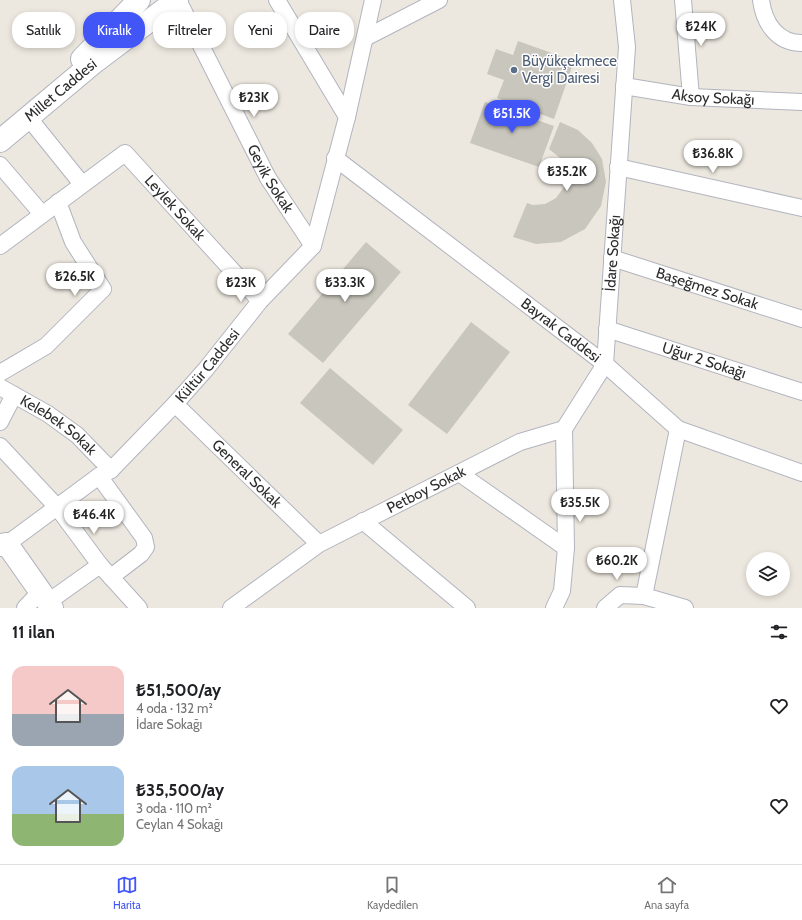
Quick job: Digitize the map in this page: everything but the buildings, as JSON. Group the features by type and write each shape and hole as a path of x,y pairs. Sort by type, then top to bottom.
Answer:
{"main road":[{"name":"Millet Caddesi","path":"30,116 103,36 139,0"},
{"name":"Millet Caddesi","path":"30,116 92,64 178,0"},
{"path":"0,141 30,116"},
{"path":"3,544 47,600"}],"street":[{"name":"Geyik Sokak","path":"178,0 268,178 314,246"},
{"path":"277,0 347,117"},
{"path":"314,246 335,158 347,117 373,0"},
{"path":"365,38 439,0"},
{"name":"İdare Sokağı","path":"605,364 627,47 622,0"},
{"path":"683,0 690,97"},
{"path":"761,0 772,31 790,43 802,43"},
{"name":"Aksoy Sokağı","path":"624,86 690,97 802,102"},
{"path":"0,246 82,184 30,116"},
{"name":"Leylek Sokak","path":"82,184 125,153 260,301"},
{"name":"Bayrak Caddesi","path":"335,158 605,364 678,429 802,473"},
{"path":"0,165 50,208 103,289 46,346 0,373"},
{"path":"618,167 802,208"},
{"name":"Kültür Caddesi","path":"3,544 105,473 175,404 206,369 260,301 314,246"},
{"name":"Başeğmez Sokak","path":"612,258 802,319"},
{"name":"Uğur 2 Sokağı","path":"607,329 802,392"},
{"path":"554,608 562,592 566,548 564,429 605,364"},
{"name":"Kelebek Sokak","path":"0,387 48,414 77,435 105,473 144,538 146,547 141,554 111,577"},
{"path":"0,422 14,395"},
{"name":"General Sokak","path":"175,404 318,544"},
{"name":"Petboy Sokak","path":"231,608 318,544 520,442 564,429"},
{"path":"644,596 678,429"},
{"path":"0,446 57,507 100,565 139,608"},
{"path":"459,473 566,548"},
{"path":"363,521 467,608"},
{"path":"25,608 47,600 100,565"},
{"path":"605,608 620,595 644,596 685,608"}],"place":[{"name":"Büyükçekmece Vergi Dairesi","path":"514,70"}]}
